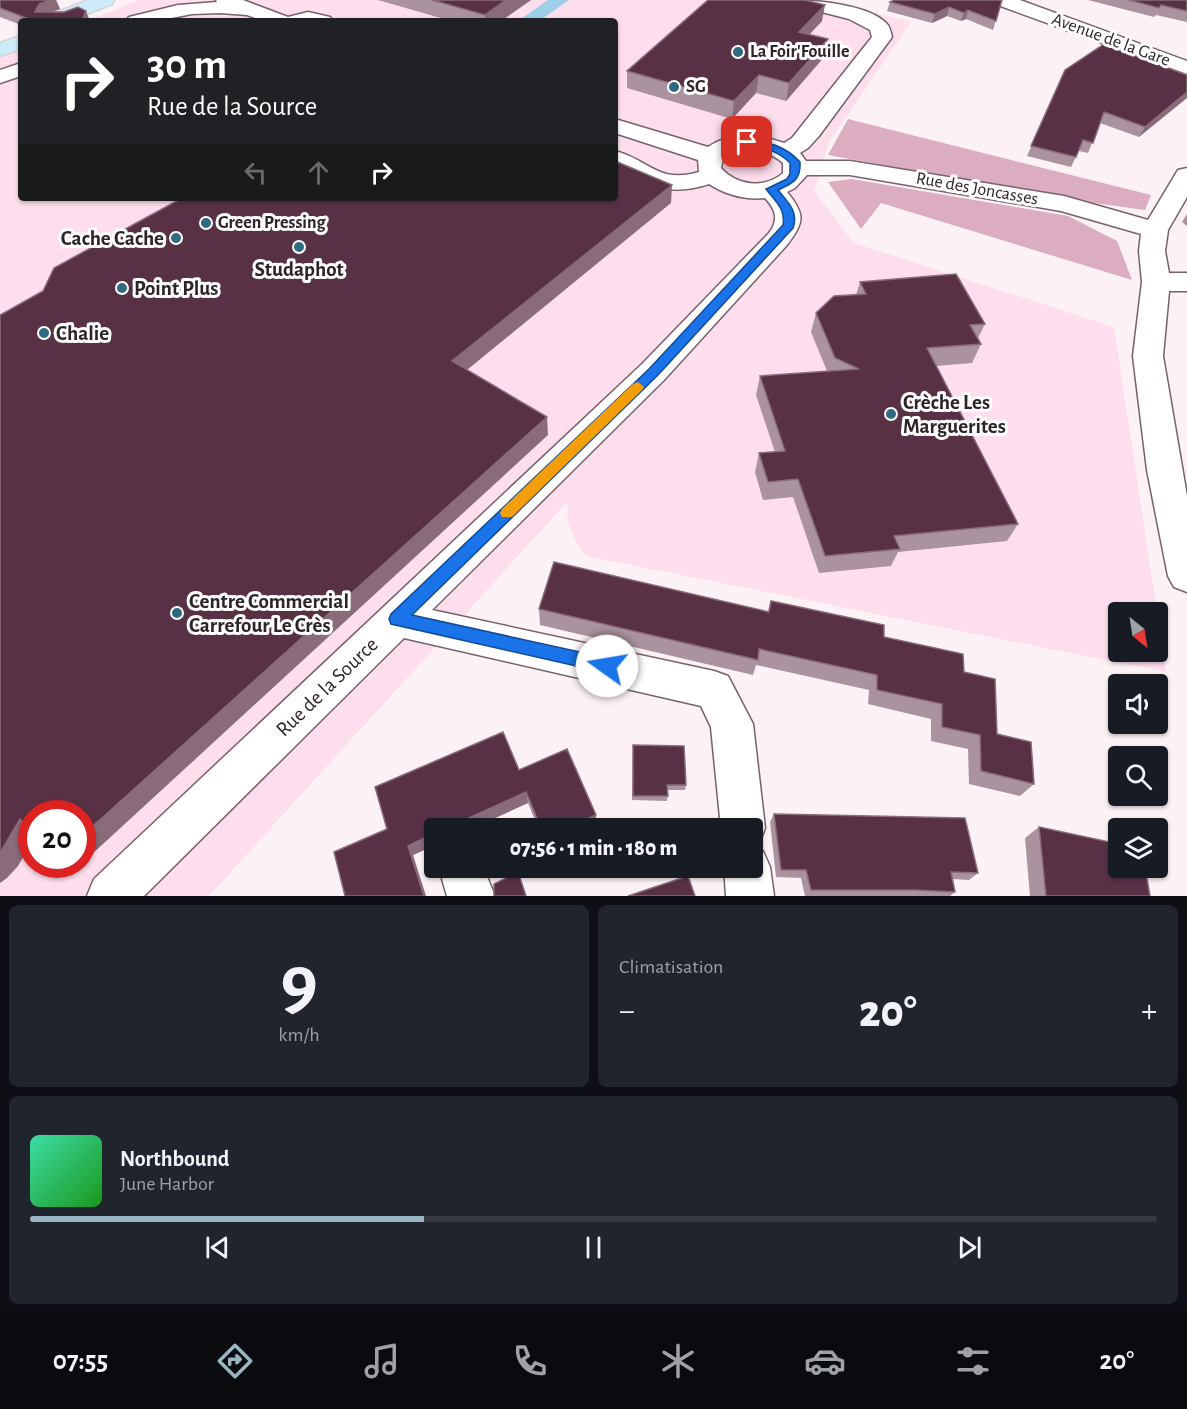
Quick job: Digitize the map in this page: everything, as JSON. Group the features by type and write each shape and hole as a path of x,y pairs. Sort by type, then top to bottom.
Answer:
{"main road":[{"path":"60,18 105,0"},
{"path":"79,18 123,0"},
{"path":"0,42 18,34"},
{"path":"0,50 18,43"}],"street":[{"path":"143,18 183,0"},
{"path":"225,0 274,18"},
{"path":"784,170 800,143 812,131 882,37 879,27 866,18 797,0"},
{"name":"Avenue de la Gare","path":"1002,0 1187,68"},
{"path":"145,18 159,13 200,6 249,9"},
{"path":"308,18 326,18"},
{"path":"0,77 18,70"},
{"path":"618,127 712,165"},
{"path":"618,160 665,184 688,183 712,165 725,146 747,142 774,146 784,170"},
{"name":"Rue des Joncasses","path":"712,165 721,182 745,190 784,170 850,168 1064,204 1155,230"},
{"name":"Rue de la Source","path":"111,896 653,372 778,239 789,226 790,217 786,207 784,170"},
{"path":"1187,175 1155,230 1152,251 1172,282 1148,356 1164,470 1187,576"},
{"path":"397,619 714,690 732,724 742,818"},
{"path":"748,878 750,896"}],"shaded area":[{"path":"139,0 825,0 911,22 829,142 814,191 854,243 1114,327 1155,602 1108,602 1108,660 586,556 575,540 568,522 567,502 209,896 0,896 0,55 18,48 18,201 618,201 618,18 94,18"},
{"path":"848,119 1151,195 1145,210 1094,203 828,155"},
{"path":"852,179 1068,216 1117,241 1132,280 881,203 861,229 828,182"},
{"path":"1116,662 1164,662 1166,672"}],"water":[{"path":"548,0 569,0 543,18 522,18"}],"building":[{"path":"0,0 50,0 39,4 35,12 64,12 78,7 86,11 83,18 26,18 0,8"},
{"path":"432,0 506,0 485,15"},
{"name":"La Foir'Fouille","path":"708,0 805,0 825,5 799,32 828,39 789,83 759,75 734,101 627,71"},
{"path":"894,0 1002,0 996,21 968,10 964,13 949,7 935,14 890,2"},
{"path":"1129,0 1187,0 1187,11 1161,5 1159,8"},
{"path":"1104,44 1187,75 1187,92 1145,127 1104,112 1093,143 1083,140 1076,157 1031,146 1065,70"},
{"name":"Centre Commercial Carrefour Le Crès","path":"618,162 672,185 452,361 547,417 96,823 96,800 18,800 18,822 0,853 0,315 43,291 54,268 177,201 618,201"},
{"path":"956,274 985,324 970,325 981,344 927,348 1018,524 894,536 900,549 825,556 798,479 768,482 759,453 785,451 760,376 859,369 835,358 816,313 834,296 866,294 860,282"},
{"path":"554,562 769,612 771,601 884,625 884,637 963,654 964,672 995,679 997,734 1031,742 1034,784 981,771 980,735 942,727 942,704 877,690 877,675 759,649 758,660 539,609"},
{"path":"503,732 519,770 567,749 596,815 590,818 537,818 526,792 469,818 424,818 424,838 408,846 424,896 345,896 334,852 387,829 375,787"},
{"path":"633,745 684,746 686,785 667,785 668,796 633,796"},
{"path":"774,814 965,818 978,873 951,872 955,892 811,890 806,870 781,870"},
{"path":"1039,827 1108,842 1108,878 1147,878 1150,896 1046,896"},
{"path":"506,878 520,878 526,896 494,896 494,884"},
{"path":"682,878 689,878 695,896 628,896"}],"slow traffic":[{"path":"507,513 638,387"}],"place":[{"name":"La Foir'Fouille","path":"738,52"},
{"name":"SG","path":"674,87"},
{"name":"Green Pressing","path":"206,223"},
{"name":"Cache Cache","path":"176,238"},
{"name":"Studaphot","path":"299,247"},
{"name":"Point Plus","path":"122,288"},
{"name":"Chalie","path":"44,333"},
{"name":"Crèche Les Marguerites","path":"891,414"},
{"name":"Centre Commercial Carrefour Le Crès","path":"177,613"}],"route":[{"path":"607,666 397,619 653,372 789,226 790,217 786,207 771,189 783,186 790,181 795,175 795,162 774,146 747,142"}]}
